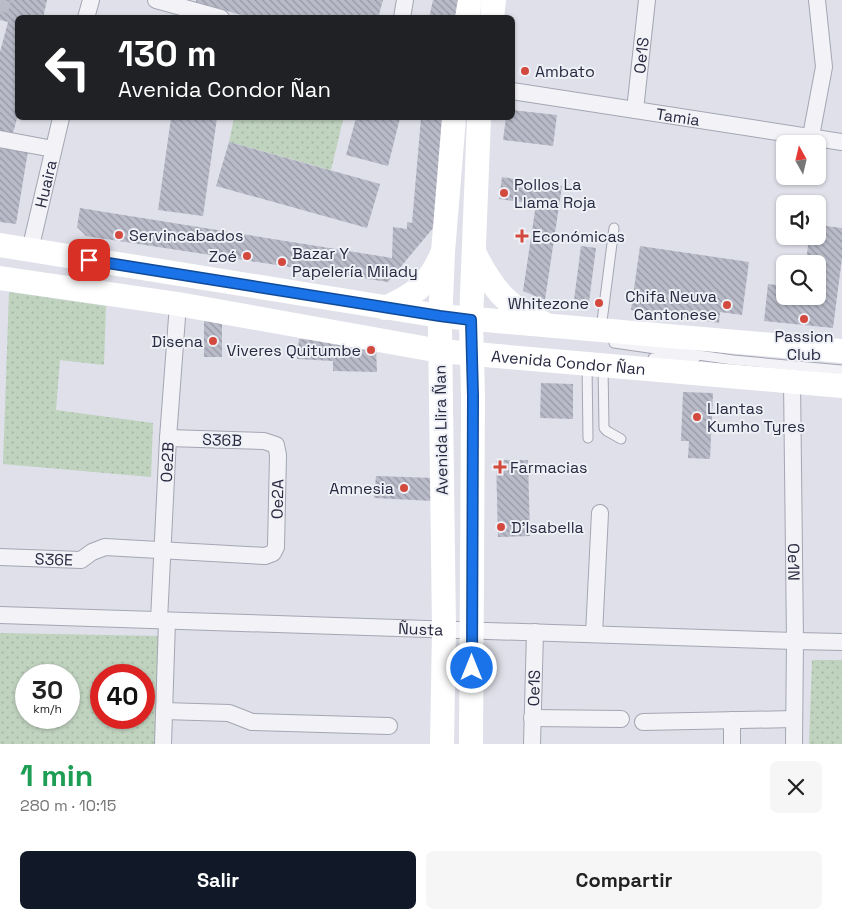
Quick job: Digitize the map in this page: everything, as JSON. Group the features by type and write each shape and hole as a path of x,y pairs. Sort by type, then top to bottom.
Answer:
{"main road":[{"path":"468,15 470,0"},
{"path":"492,15 494,0"},
{"name":"Avenida Llira Ñan","path":"442,744 444,629 440,333 443,252 454,120"},
{"name":"Avenida Llira Ñan","path":"471,744 474,251 480,120"},
{"name":"Avenida Condor Ñan","path":"0,246 385,308 440,333 474,338 554,327 602,336 842,351"},
{"path":"474,251 484,272 497,290 513,306 532,318 554,327"},
{"path":"385,308 404,299 421,287 434,271 443,252"},
{"name":"Avenida Condor Ñan","path":"0,278 178,304 389,343 440,333 474,338 514,358 598,362 842,386"},
{"path":"389,343 405,352 420,365 442,396"},
{"path":"473,396 490,374 514,358"}],"street":[{"path":"87,15 91,0"},
{"path":"156,0 210,15"},
{"path":"402,15 405,0"},
{"name":"Oe1S","path":"635,110 648,0"},
{"path":"811,135 824,67 817,0"},
{"name":"Tamia","path":"515,91 804,135"},
{"name":"Huaira","path":"30,250 61,120"},
{"name":"Tamia","path":"826,139 842,142"},
{"path":"0,140 54,149"},
{"name":"Oe2B","path":"163,744 163,551 168,438 178,304"},
{"name":"Oe1N","path":"792,381 795,641 794,744"},
{"name":"S36B","path":"168,438 264,441 276,445"},
{"name":"Oe2A","path":"273,553 276,547 278,455 276,445"},
{"path":"594,634 600,513"},
{"name":"S36E","path":"0,557 81,560 92,552 105,547 266,556 273,553"},
{"name":"Ñusta","path":"0,616 842,642"},
{"name":"Oe1S","path":"532,744 535,632"},
{"path":"164,711 229,713 252,722 389,726"},
{"path":"532,718 621,719"},
{"path":"643,722 794,719"},
{"path":"732,720 732,744"}],"lane":[{"path":"614,228 602,336 733,360"},
{"path":"0,272 369,329"},
{"path":"474,338 598,362"},
{"path":"640,358 733,360 842,370"},
{"path":"588,438 598,362"},
{"path":"598,362 604,428 620,439"}],"green space":[{"path":"234,120 343,120 331,170 229,142"},
{"path":"9,292 106,306 104,365 60,360 56,410 153,423 151,477 3,464"},
{"path":"0,633 159,636 155,744 0,744"},
{"path":"812,660 842,660 842,744 809,744"}],"building":[{"path":"0,0 47,0 44,15 15,15 15,120 17,120 13,133 0,131 0,52 8,22 0,20"},
{"path":"196,0 383,0 379,15 242,15 196,2"},
{"path":"433,0 459,0 456,15 430,15"},
{"path":"515,110 557,115 553,146 503,140 506,120 515,120"},
{"path":"171,120 217,120 203,216 158,210"},
{"path":"355,120 400,120 388,166 346,155"},
{"path":"421,120 443,120 434,227 388,282 86,236 77,227 80,208 392,258 393,227 407,229 407,222 412,223"},
{"path":"229,142 380,184 367,228 216,186"},
{"path":"0,146 28,151 16,224 0,222"},
{"path":"502,177 562,186 545,300 523,291 536,204 499,199"},
{"path":"826,226 842,228 842,258 833,328 764,321 768,284 776,285 776,305 826,305 826,255 807,255 808,245 826,245"},
{"path":"581,246 596,248 589,302 574,300"},
{"path":"640,246 749,262 742,315 720,312 719,323 631,310"},
{"name":"Disena","path":"204,320 222,324 222,357 204,357"},
{"path":"299,339 334,341 376,348 377,372 333,371 333,361 297,359"},
{"path":"541,383 573,384 573,419 540,418"},
{"name":"Llantas Kumho Tyres","path":"683,392 713,393 710,459 688,458 689,441 681,441"},
{"path":"496,460 528,460 530,536 498,537"},
{"name":"Amnesia","path":"376,476 434,478 433,501 374,498"}],"tunnel":[{"path":"0,11 3,0"}],"place":[{"name":"Ambato","path":"525,71"},
{"name":"Pollos La Llama Roja","path":"504,193"},
{"name":"Servincabados","path":"119,235"},
{"name":"Económicas","path":"522,236"},
{"name":"Zoé","path":"247,256"},
{"name":"Bazar Y Papelería Milady","path":"282,262"},
{"name":"Whitezone","path":"599,303"},
{"name":"Chifa Neuva Cantonese","path":"727,305"},
{"name":"Passion Club","path":"804,319"},
{"name":"Disena","path":"213,341"},
{"name":"Viveres Quitumbe","path":"371,350"},
{"name":"Llantas Kumho Tyres","path":"697,417"},
{"name":"Farmacias","path":"500,467"},
{"name":"Amnesia","path":"404,488"},
{"name":"D'Isabella","path":"501,527"}],"route":[{"path":"89,260 471,320 473,396 472,668"}]}
